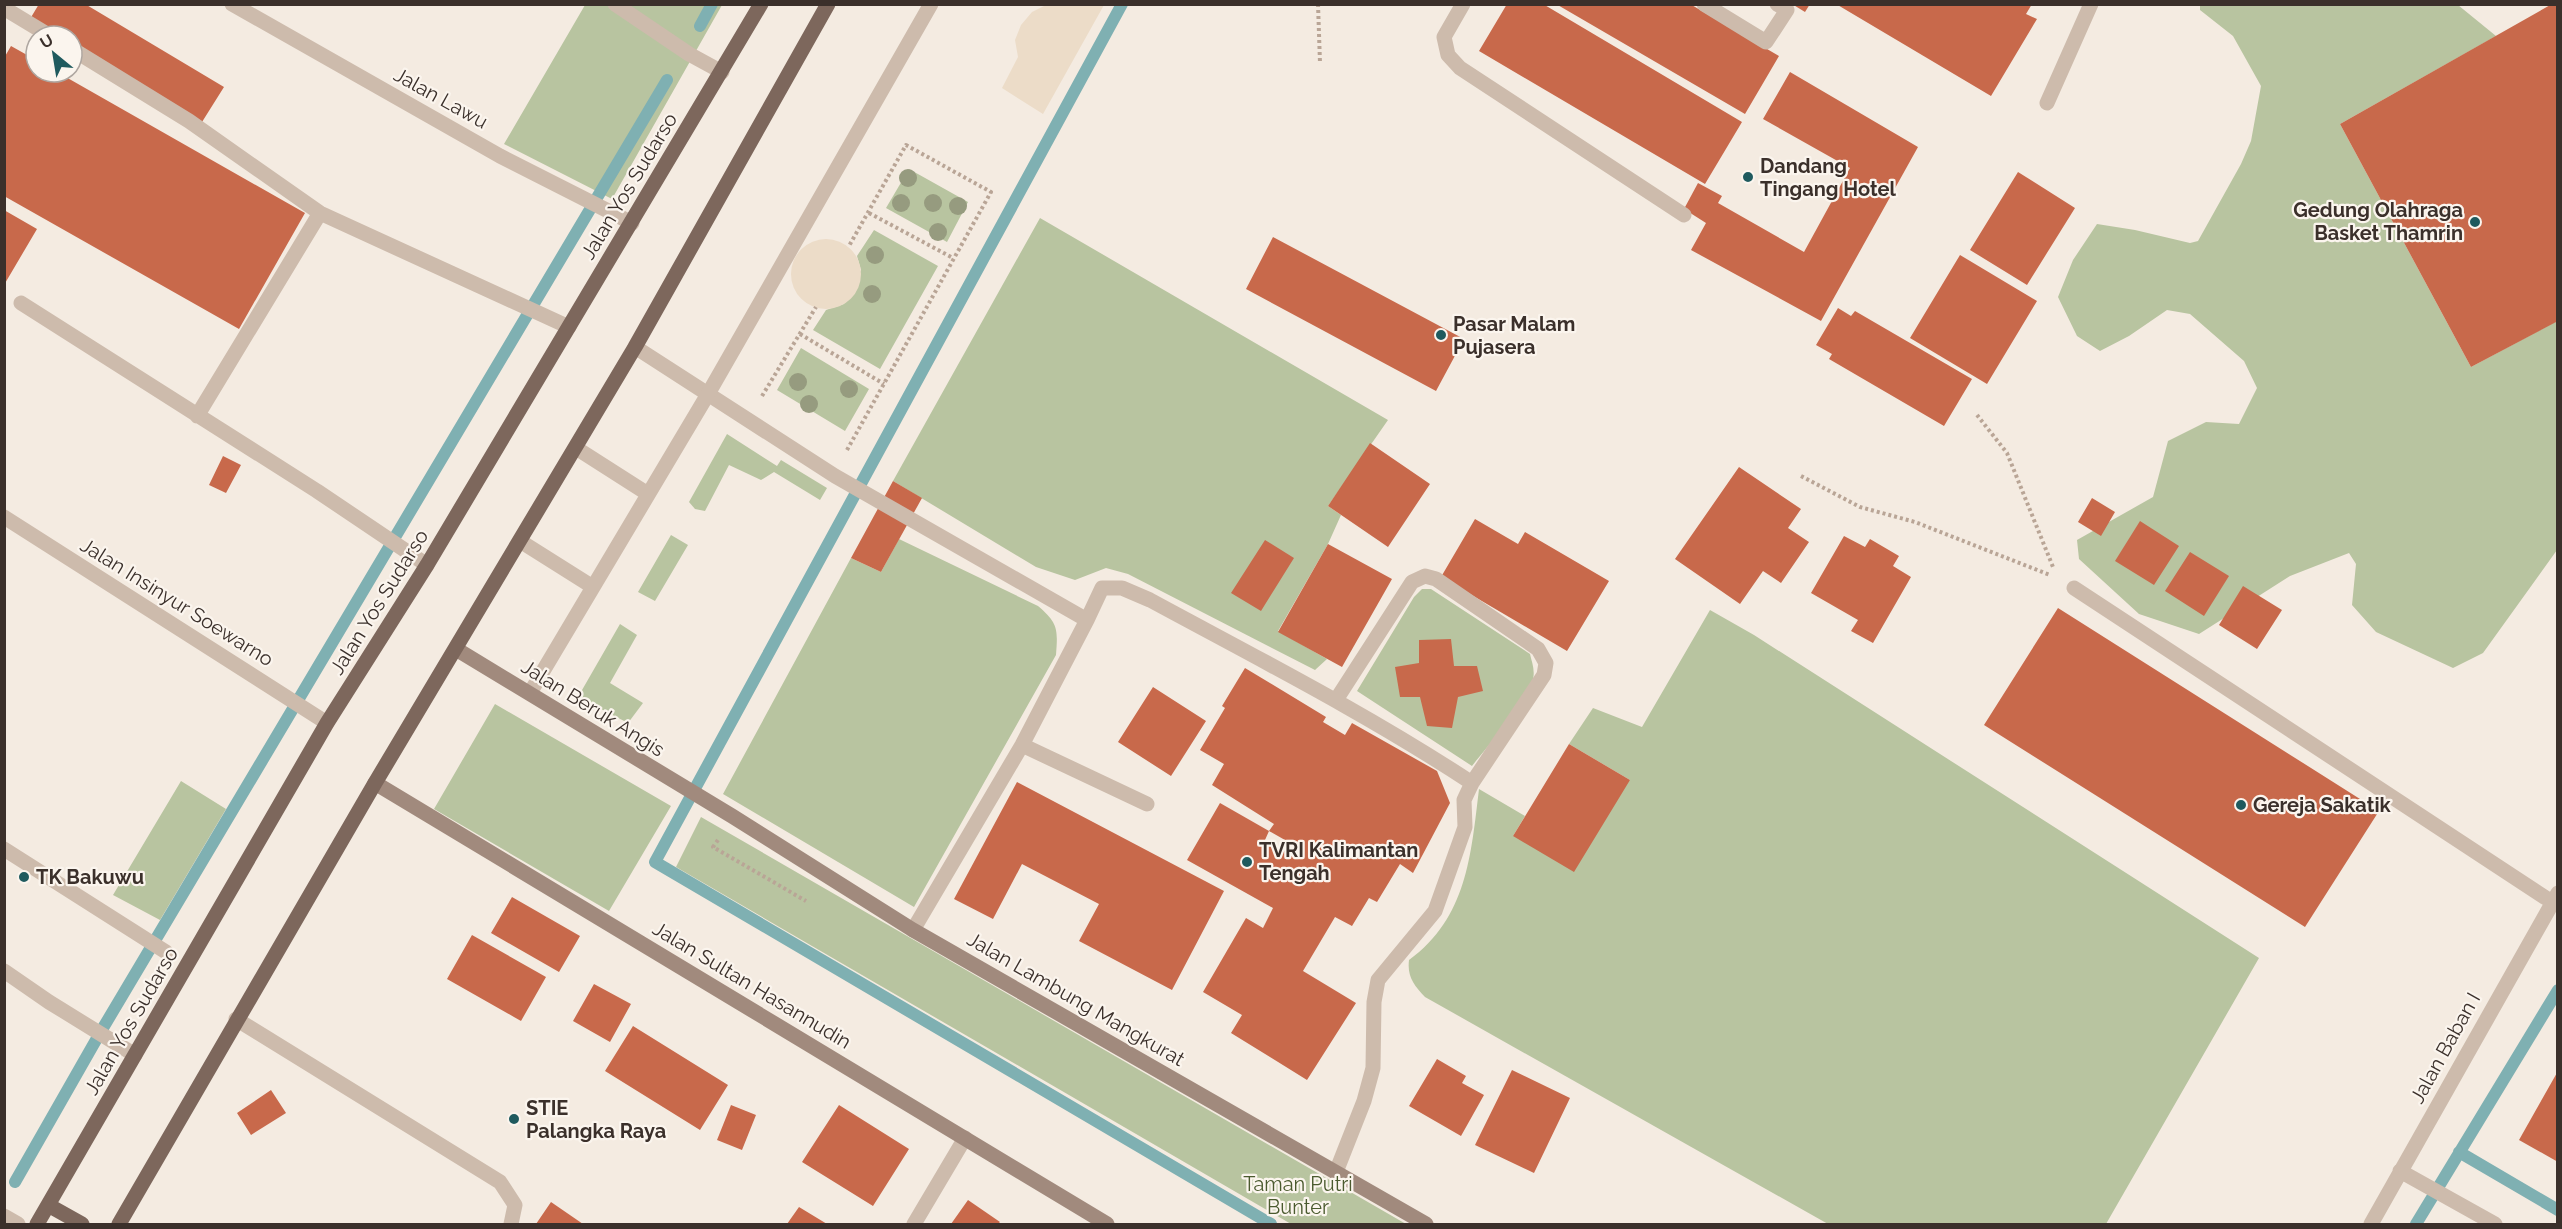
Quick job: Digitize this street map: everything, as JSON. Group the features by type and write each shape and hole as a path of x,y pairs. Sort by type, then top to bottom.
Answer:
{"main road":[{"name":"Jalan Yos Sudarso","path":"37,1224 327,723 427,565 761,4"},
{"path":"119,1224 236,1019 635,347 828,4"},
{"path":"48,1205 82,1224"}],"street":[{"name":"Jalan Lawu","path":"232,4 500,156 632,224"},
{"path":"615,4 688,54 722,72"},
{"path":"1463,4 1444,37 1448,56 1460,68 1684,215"},
{"path":"1704,4 1721,9 1766,42 1787,10 1777,4"},
{"path":"2047,103 2091,4"},
{"path":"530,693 708,394 925,6"},
{"path":"7,9 31,24"},
{"path":"84,56 189,121 320,213 569,327"},
{"path":"197,416 320,213"},
{"path":"21,303 317,490 427,565"},
{"path":"635,347 874,499 1087,620"},
{"path":"576,448 648,494"},
{"name":"Jalan Insinyur Soewarno","path":"4,517 327,723"},
{"path":"520,541 593,587"},
{"path":"1336,700 1412,582 1425,576 1436,579 1538,649 1546,663 1544,675 1472,783 1464,800 1465,827 1435,911 1378,980 1374,1002 1373,1068 1364,1101 1336,1172"},
{"path":"913,930 1022,745 1102,588 1122,588 1150,600 1397,734 1472,783"},
{"path":"2074,588 2555,897"},
{"name":"Jalan Beruk Angis","path":"456,649 708,804"},
{"path":"1022,745 1148,804"},
{"name":"Jalan Sultan Hasannudin","path":"375,783 1107,1224"},
{"name":"Jalan Lambung Mangkurat","path":"708,804 913,930 1426,1224"},
{"path":"4,849 164,951"},
{"name":"Jalan Baban I","path":"2371,1224 2555,897"},
{"path":"4,971 49,1002 135,1054"},
{"path":"236,1019 500,1182 515,1205 511,1224"},
{"path":"914,1224 965,1138"},
{"path":"2400,1171 2495,1224"},
{"path":"4,1216 18,1224"}],"path":[{"path":"1318,4 1320,63"},
{"path":"839,444 848,450 990,192 906,145 849,246"},
{"path":"869,213 953,258"},
{"path":"772,402 762,396 816,307"},
{"path":"800,334 884,384"},
{"path":"1801,476 1860,507 1924,525 2037,568 2058,579 2007,453 1977,415"}],"green space":[{"path":"585,5 722,5 612,199 504,144"},
{"path":"2200,5 2458,5 2496,36 2340,124 2471,367 2557,321 2557,550 2483,653 2453,668 2376,632 2352,605 2356,564 2349,553 2290,576 2199,634 2139,614 2079,559 2077,540 2153,497 2168,441 2206,422 2239,424 2257,388 2244,361 2190,314 2167,310 2129,336 2100,351 2077,336 2058,297 2073,260 2097,224 2190,243 2198,241 2241,164 2251,141 2261,86 2233,36 2200,10"},
{"path":"909,169 968,202 947,242 886,208"},
{"path":"1040,218 1388,420 1328,506 1341,515 1328,544 1278,631 1327,659 1315,670 1128,574 1106,568 1075,580 1036,567 893,481"},
{"path":"874,230 938,266 880,369 813,330 826,310 844,304 861,270 857,256"},
{"path":"801,348 869,389 845,431 777,390"},
{"path":"727,434 777,466 781,460 827,488 820,500 774,472 761,480 729,465 705,511 695,509 689,502"},
{"path":"671,535 688,545 655,601 638,592"},
{"path":"899,539 1038,606 1053,622 1057,639 1056,655 914,907 723,794 851,558 881,572"},
{"path":"1422,589 1431,589 1530,654 1534,675 1527,692 1505,725 1472,766 1357,691 1414,597"},
{"path":"1710,610 1754,635 2259,958 2106,1224 1828,1224 1425,997 1415,985 1410,976 1409,960 1443,925 1455,905 1463,884 1473,838 1479,789 1525,816 1513,836 1630,780 1569,744 1593,708 1642,727"},
{"path":"620,624 637,635 610,683 643,703 628,723 578,697"},
{"path":"495,704 671,806 609,911 434,809"},
{"path":"181,781 226,809 160,920 113,895"},
{"name":"Taman Putri Bunter","path":"701,817 1406,1224 1291,1224 676,867"}],"shaded area":[{"path":"1048,4 1104,5 1043,114 1002,88 1018,57 1015,40 1021,25 1032,12"},
{"path":"833,239 846,245 855,254 859,260 861,274 859,288 851,299 840,307 819,309 801,299 793,288 791,267 801,249 812,241"}],"building":[{"path":"39,4 85,4 224,87 202,122 84,52 84,24 38,24 30,19"},
{"path":"1507,4 1543,4 1742,122 1705,184 1479,51"},
{"path":"1556,4 1690,4 1779,56 1745,114"},
{"path":"1792,4 1810,4 1805,12"},
{"path":"1836,4 2032,4 2026,14 2037,19 1991,96"},
{"name":"Gedung Olahraga Basket Thamrin","path":"2552,4 2558,4 2558,321 2471,367 2340,124"},
{"path":"11,46 24,53 24,84 78,84 305,213 239,329 4,196 4,58"},
{"path":"1790,72 1918,147 1821,321 1691,250 1706,223 1684,209 1698,183 1722,196 1718,203 1804,252 1850,168 1763,119"},
{"path":"2018,172 2075,208 2027,285 1970,250"},
{"path":"4,210 37,229 4,285"},
{"path":"1273,237 1464,339 1436,391 1246,289"},
{"path":"1960,255 2037,301 1987,384 1910,338"},
{"path":"1838,308 1851,316 1855,311 1972,379 1944,426 1829,359 1832,354 1816,345"},
{"path":"1370,443 1430,484 1388,547 1328,506"},
{"path":"223,456 241,465 226,493 209,485"},
{"path":"1739,467 1801,509 1788,528 1809,542 1781,583 1763,571 1740,604 1675,559"},
{"path":"893,481 922,498 881,572 851,558"},
{"path":"2092,498 2115,512 2101,536 2078,522"},
{"path":"1475,519 1518,544 1525,532 1609,581 1567,651 1441,577"},
{"path":"2140,521 2179,546 2154,585 2115,561"},
{"path":"1844,536 1865,547 1870,539 1899,556 1893,566 1911,577 1873,643 1851,631 1858,620 1811,593"},
{"path":"1265,540 1294,558 1261,611 1231,593"},
{"path":"1328,544 1392,579 1342,667 1278,632"},
{"path":"2190,552 2229,576 2204,616 2165,591"},
{"path":"2243,586 2282,610 2257,649 2219,625"},
{"name":"Gereja Sakatik","path":"2058,608 2379,811 2305,927 1984,725"},
{"path":"1451,639 1454,666 1477,666 1483,691 1458,697 1452,728 1427,726 1420,697 1400,697 1395,667 1419,663 1419,640"},
{"path":"1245,668 1326,717 1323,722 1345,735 1352,723 1437,771 1450,803 1413,873 1400,864 1377,902 1369,898 1352,926 1335,917 1303,971 1356,1003 1307,1080 1231,1033 1242,1015 1203,992 1246,918 1263,928 1273,908 1187,860 1220,803 1269,831 1274,824 1212,785 1224,764 1200,750 1225,708 1222,706","holes":["1269,831 1299,848 1294,856 1265,840"]},
{"path":"1153,687 1206,721 1171,776 1118,742"},
{"path":"1569,744 1630,780 1574,872 1513,836"},
{"path":"1017,782 1224,891 1172,990 1079,941 1099,904 1022,864 993,919 954,899"},
{"path":"512,897 580,936 559,972 491,933"},
{"path":"472,935 546,977 521,1021 447,979"},
{"path":"594,984 631,1004 610,1042 573,1021"},
{"path":"633,1026 728,1085 700,1130 605,1071"},
{"path":"1437,1059 1466,1076 1462,1083 1484,1095 1461,1136 1409,1106"},
{"path":"1512,1070 1570,1098 1534,1173 1475,1145"},
{"path":"2558,1071 2558,1162 2519,1140"},
{"path":"271,1090 286,1113 251,1135 237,1113"},
{"path":"731,1105 756,1115 742,1150 717,1140"},
{"path":"839,1105 909,1149 873,1206 802,1162"},
{"path":"968,1200 1000,1222 998,1224 951,1224"},
{"path":"551,1202 583,1224 536,1224"},
{"path":"799,1207 827,1224 787,1224"}],"waterway":[{"path":"700,26 712,4"},
{"path":"1122,4 655,862 1271,1224"},
{"path":"15,1182 100,1033 667,80"},
{"path":"2416,1224 2558,990"},
{"path":"2459,1152 2558,1210"}],"place":[{"name":"Dandang Tingang Hotel","path":"1748,177"},
{"name":"Gedung Olahraga Basket Thamrin","path":"2475,222"},
{"name":"Pasar Malam Pujasera","path":"1441,335"},
{"name":"Gereja Sakatik","path":"2241,805"},
{"name":"TVRI Kalimantan Tengah","path":"1247,862"},
{"name":"TK Bakuwu","path":"24,877"},
{"name":"STIE Palangka Raya","path":"514,1119"}]}
